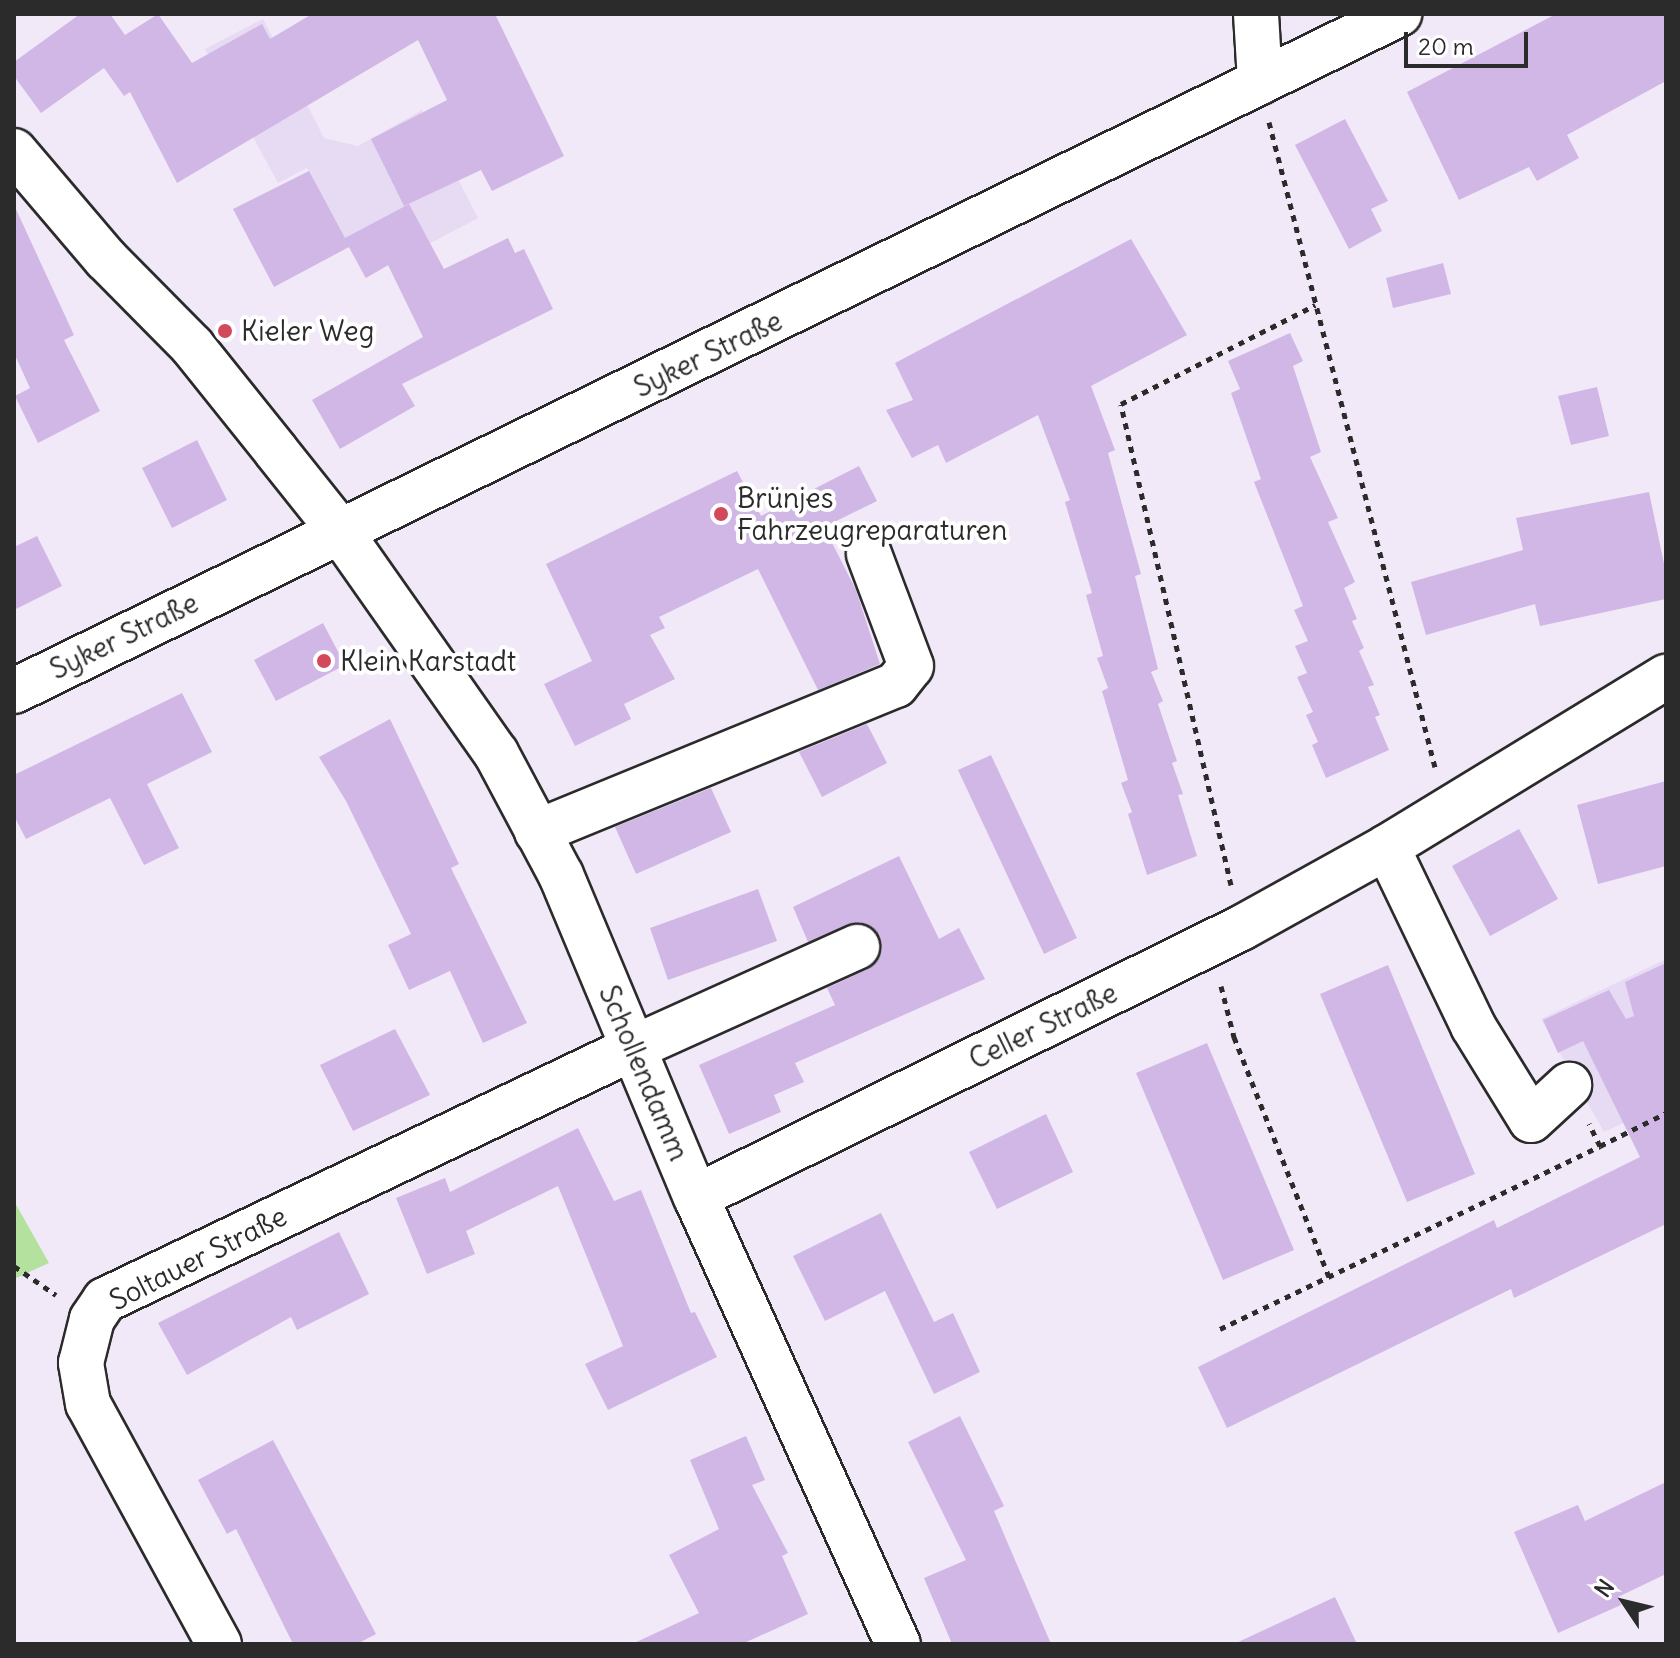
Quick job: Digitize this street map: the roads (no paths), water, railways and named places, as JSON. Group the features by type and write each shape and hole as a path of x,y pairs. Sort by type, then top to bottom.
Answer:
{"street":[{"path":"1256,14 1260,82"},
{"name":"Syker Straße","path":"14,691 339,530 525,445 1399,14"},
{"path":"14,151 106,259 192,346 339,530"},
{"name":"Schollendamm","path":"339,530 496,753 561,875 696,1197 898,1644"},
{"path":"537,832 896,685 911,666 869,554"},
{"name":"Celler Straße","path":"696,1197 1226,936 1387,847 1666,677"},
{"path":"1387,847 1473,1026 1531,1120 1569,1085"},
{"name":"Soltauer Straße","path":"219,1644 88,1404 81,1363 92,1319 105,1300 633,1048 857,947"}],"place":[{"name":"Kieler Weg","path":"225,331"},
{"name":"Brünjes Fahrzeugreparaturen","path":"721,514"},
{"name":"Klein Karstadt","path":"324,661"}]}
